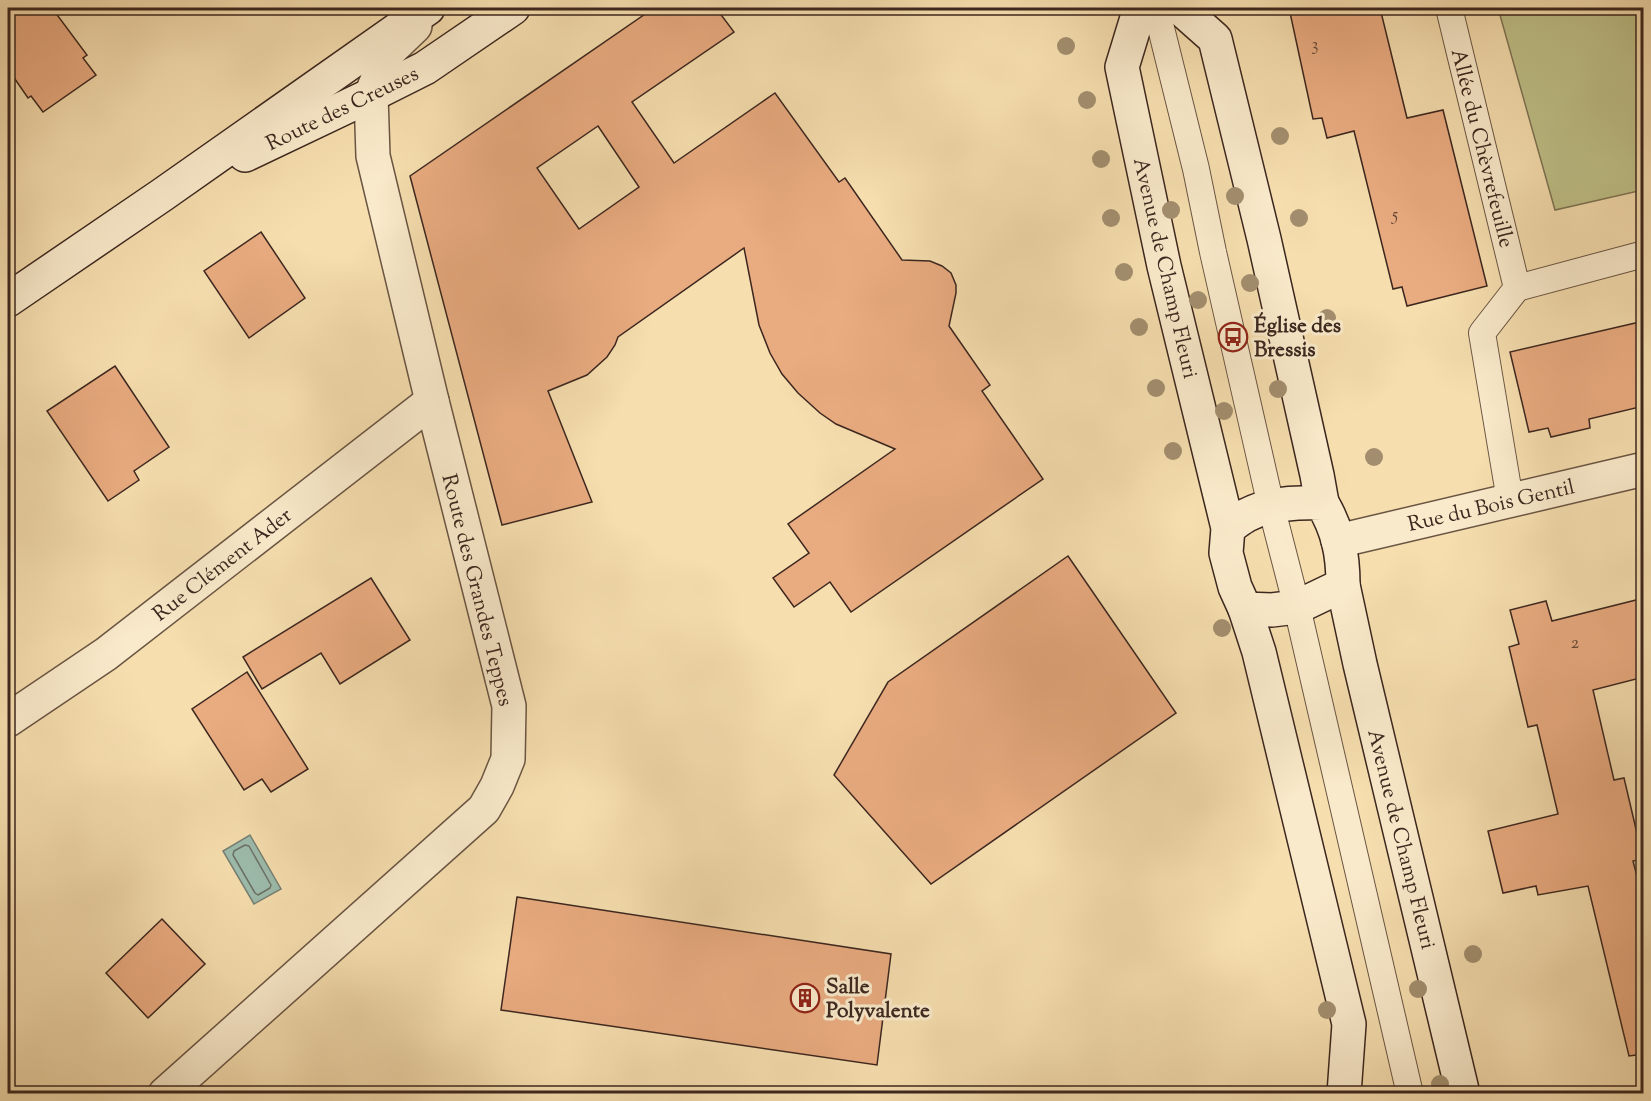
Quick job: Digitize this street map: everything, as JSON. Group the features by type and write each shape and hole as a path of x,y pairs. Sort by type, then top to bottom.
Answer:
{"street":[{"name":"Route des Creuses","path":"8,300 428,8"},
{"name":"Route des Grandes Teppes","path":"165,1094 484,809 508,759 508,706 373,156 371,95 389,51 435,8"},
{"name":"Route des Creuses","path":"162,195 425,68 513,8"},
{"name":"Avenue de Champ Fleuri","path":"1140,8 1122,67 1164,266 1228,528 1227,553 1235,587 1259,652 1349,1024 1344,1094"},
{"name":"Avenue de Champ Fleuri","path":"1180,8 1215,39 1264,239 1322,503 1332,521 1338,540 1343,563 1343,585 1360,664 1463,1094"},
{"name":"Rue Clément Ader","path":"8,720 106,654 432,401"},
{"name":"Rue du Bois Gentil","path":"1338,540 1644,469"},
{"path":"1228,528 1247,515 1271,506 1296,502 1322,503"},
{"path":"1245,609 1272,610 1297,607 1343,585"}],"lane":[{"path":"1156,8 1196,169 1271,506 1297,607 1410,1094"},
{"name":"Allée du Chèvrefeuille","path":"1449,8 1517,288"},
{"path":"1510,500 1482,333 1517,288 1644,254"}],"green space":[{"path":"1498,8 1643,8 1643,190 1555,210"}],"water":[{"path":"250,835 281,889 254,904 223,851"}],"building":[{"path":"8,8 52,8 87,55 83,58 96,75 43,112 31,96 28,98 8,69"},
{"path":"654,8 716,8 734,32 632,102 674,163 775,93 839,182 845,178 902,260 930,261 951,273 956,285 956,293 949,326 990,385 982,391 1043,479 851,612 830,582 794,607 773,578 809,553 788,524 895,449 836,424 798,393 782,374 770,353 759,325 744,248 618,337 607,357 587,375 548,391 592,502 502,525 410,176","holes":["598,126 639,187 579,229 537,168"]},
{"path":"1289,8 1380,8 1407,118 1443,110 1487,286 1407,306 1402,287 1393,289 1354,131 1327,138 1322,118 1313,119"},
{"path":"261,232 305,298 249,338 204,271"},
{"path":"1644,321 1644,406 1589,419 1590,428 1551,437 1548,428 1529,432 1510,352"},
{"path":"115,366 169,447 134,471 139,480 108,501 47,411"},
{"path":"1068,556 1176,713 931,884 834,775 888,682"},
{"path":"371,578 410,640 340,684 321,653 262,689 243,657"},
{"path":"1644,598 1644,677 1593,690 1614,780 1624,778 1643,859 1633,861 1644,903 1644,1054 1629,1056 1588,886 1538,895 1536,886 1503,893 1488,831 1558,814 1537,725 1528,727 1509,647 1519,644 1510,610 1546,601 1552,621"},
{"path":"247,672 308,769 271,792 262,779 244,790 192,709"},
{"path":"517,897 891,954 877,1065 501,1010"},
{"path":"162,919 205,964 148,1018 106,973"}],"place":[{"name":"Église des Bressis","path":"1233,337"},
{"name":"Salle Polyvalente","path":"805,998"}]}
